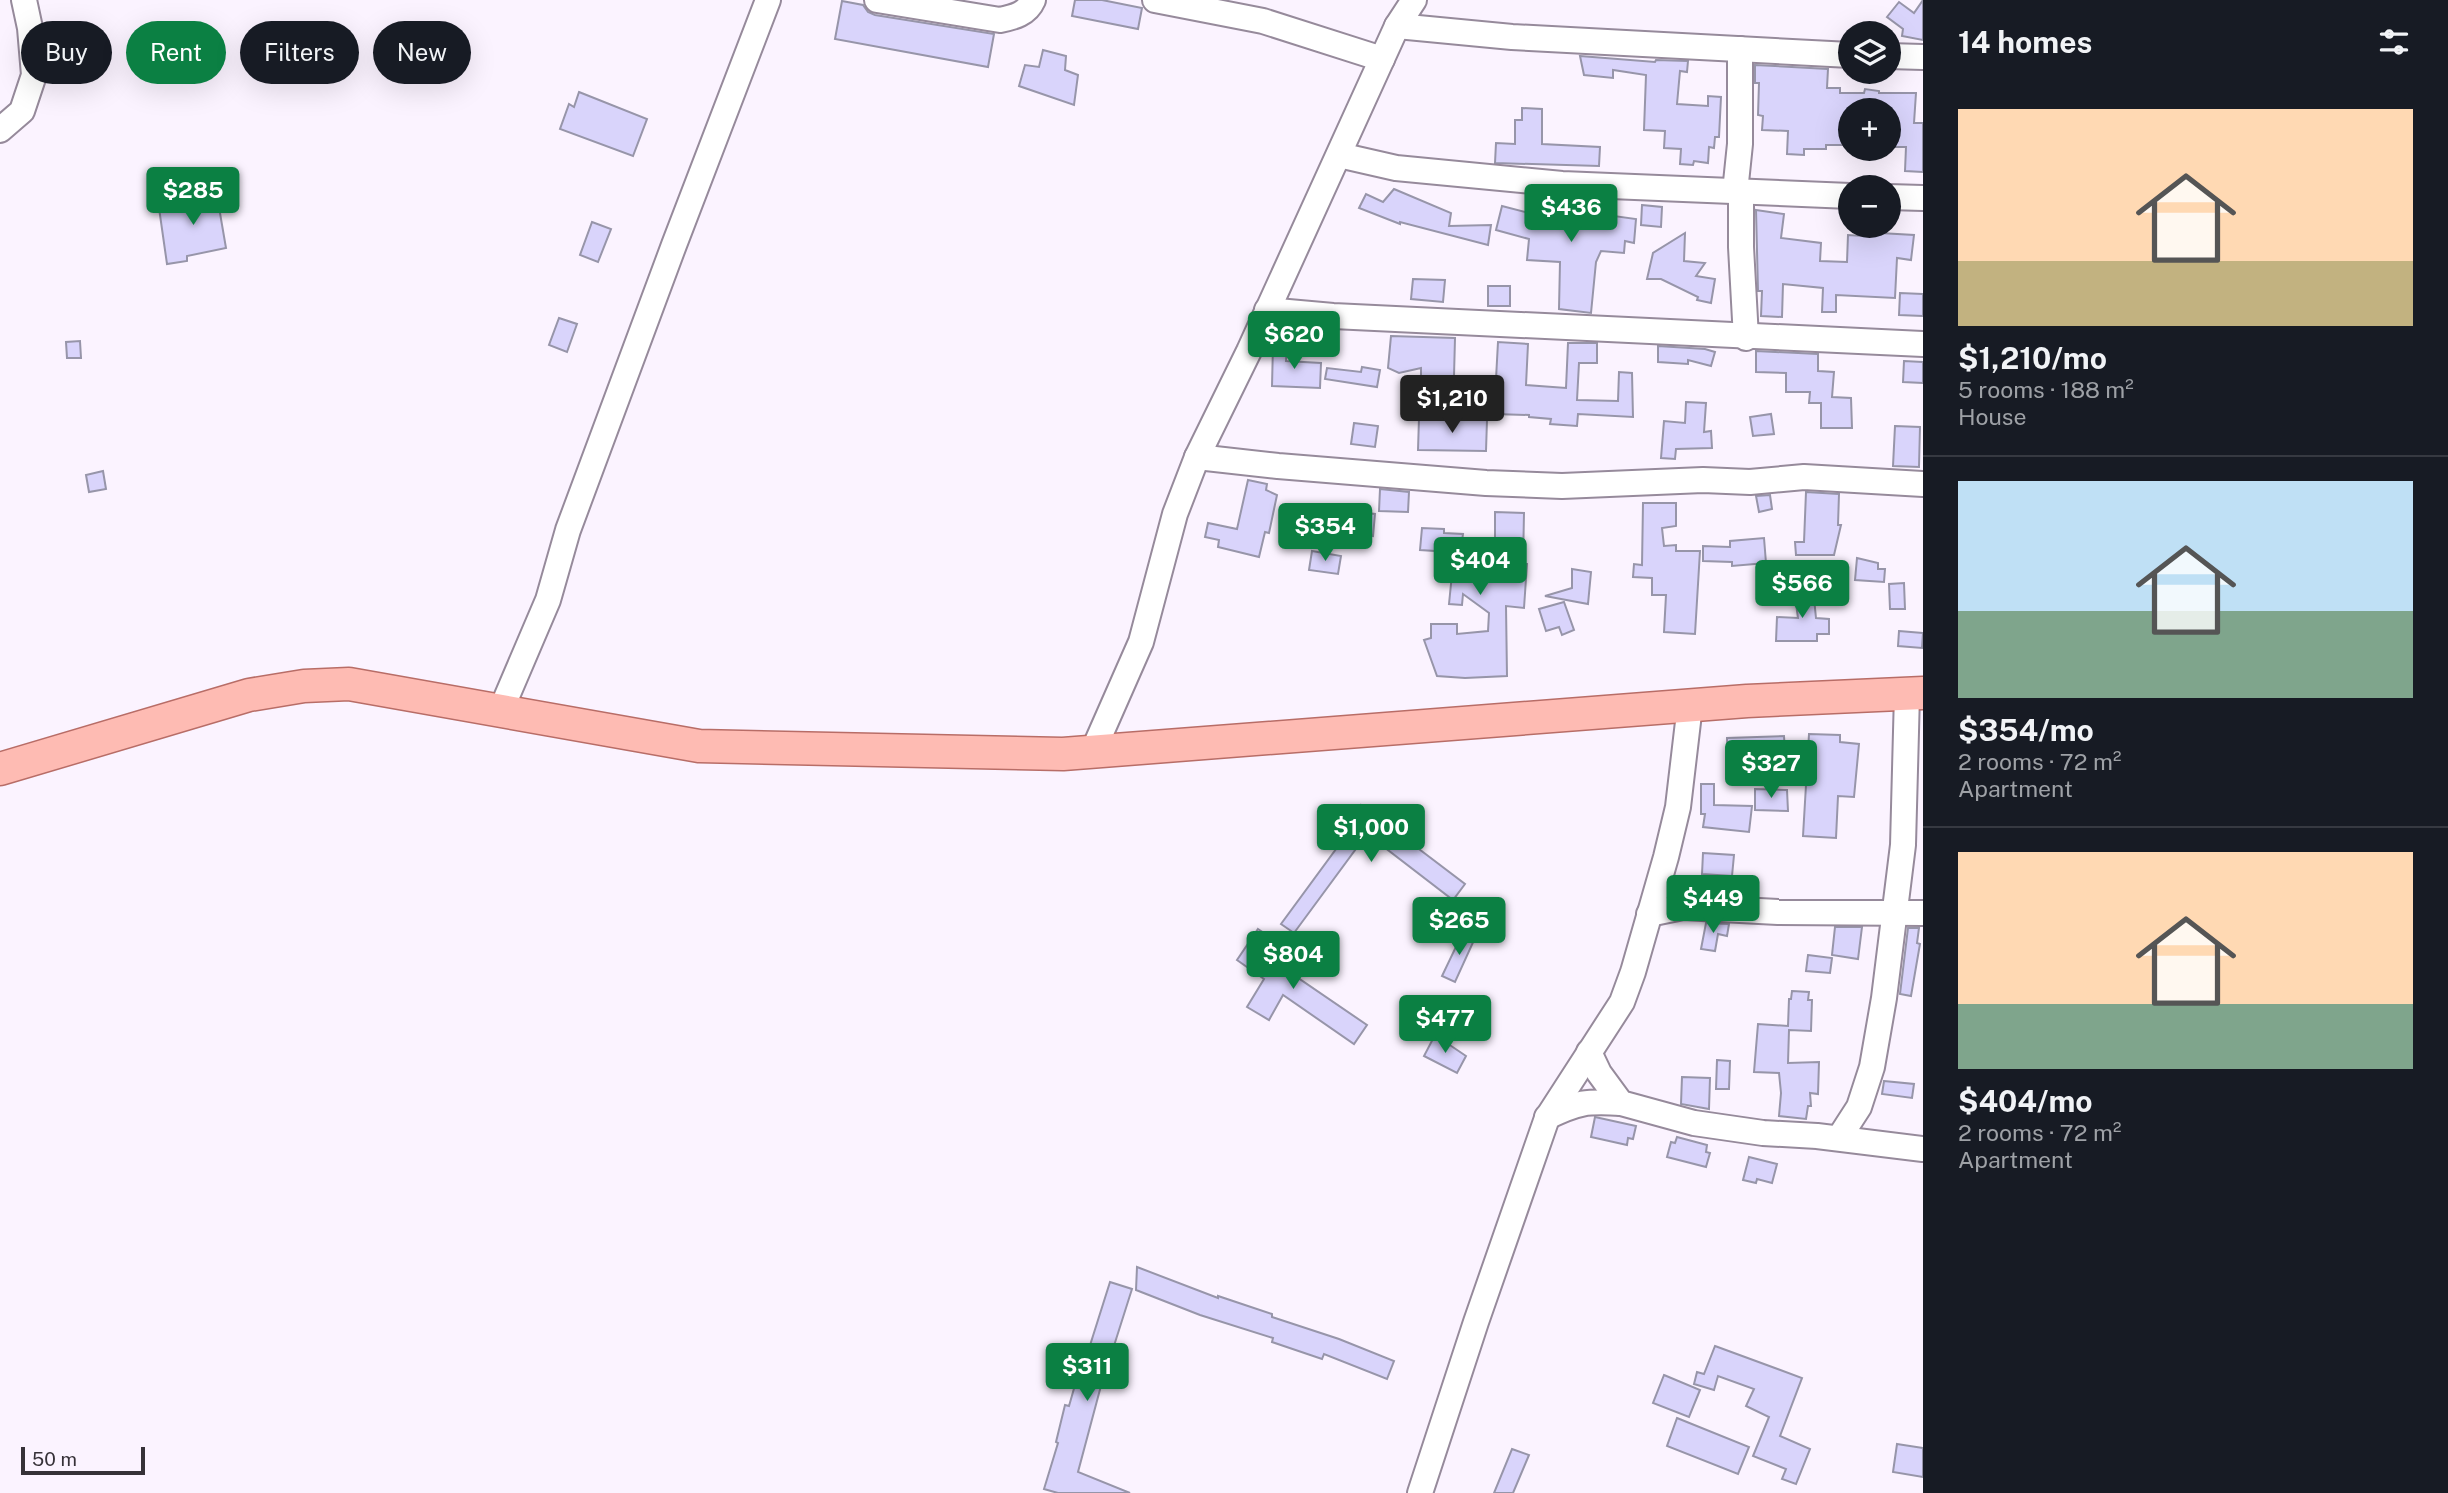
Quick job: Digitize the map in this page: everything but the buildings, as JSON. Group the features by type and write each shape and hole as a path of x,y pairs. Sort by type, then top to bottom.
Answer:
{"main road":[{"path":"0,769 249,695 304,685 349,684 699,746 1049,754 1690,705 1915,694"}],"street":[{"path":"0,130 22,111 34,75 30,28 24,0"},
{"path":"877,0 1000,20 1016,17 1030,6 1033,0"},
{"path":"1155,0 1264,21 1382,59"},
{"path":"1093,751 1141,642 1175,514 1197,457 1397,26 1414,0"},
{"path":"502,710 548,600 573,517 674,245 769,1"},
{"path":"1397,26 1512,37 1838,54"},
{"path":"1740,49 1738,192 1746,338"},
{"path":"1901,56 1923,57"},
{"path":"1339,155 1396,169 1562,184 1838,196"},
{"path":"1901,197 1923,198"},
{"path":"1267,310 1333,316 1746,338 1923,344"},
{"path":"1197,457 1486,483 1562,486 1703,480 1750,482 1804,477 1923,484"},
{"path":"1839,1138 1859,1107 1872,1067 1885,998 1903,845 1915,694"},
{"path":"1420,1493 1546,1118 1622,1002 1633,972 1678,807 1690,705"},
{"path":"1649,914 1683,906 1778,912 1923,913"},
{"path":"1590,1052 1603,1080 1620,1103"},
{"path":"1546,1118 1571,1105 1587,1101 1620,1103 1694,1124 1923,1149"}]}
